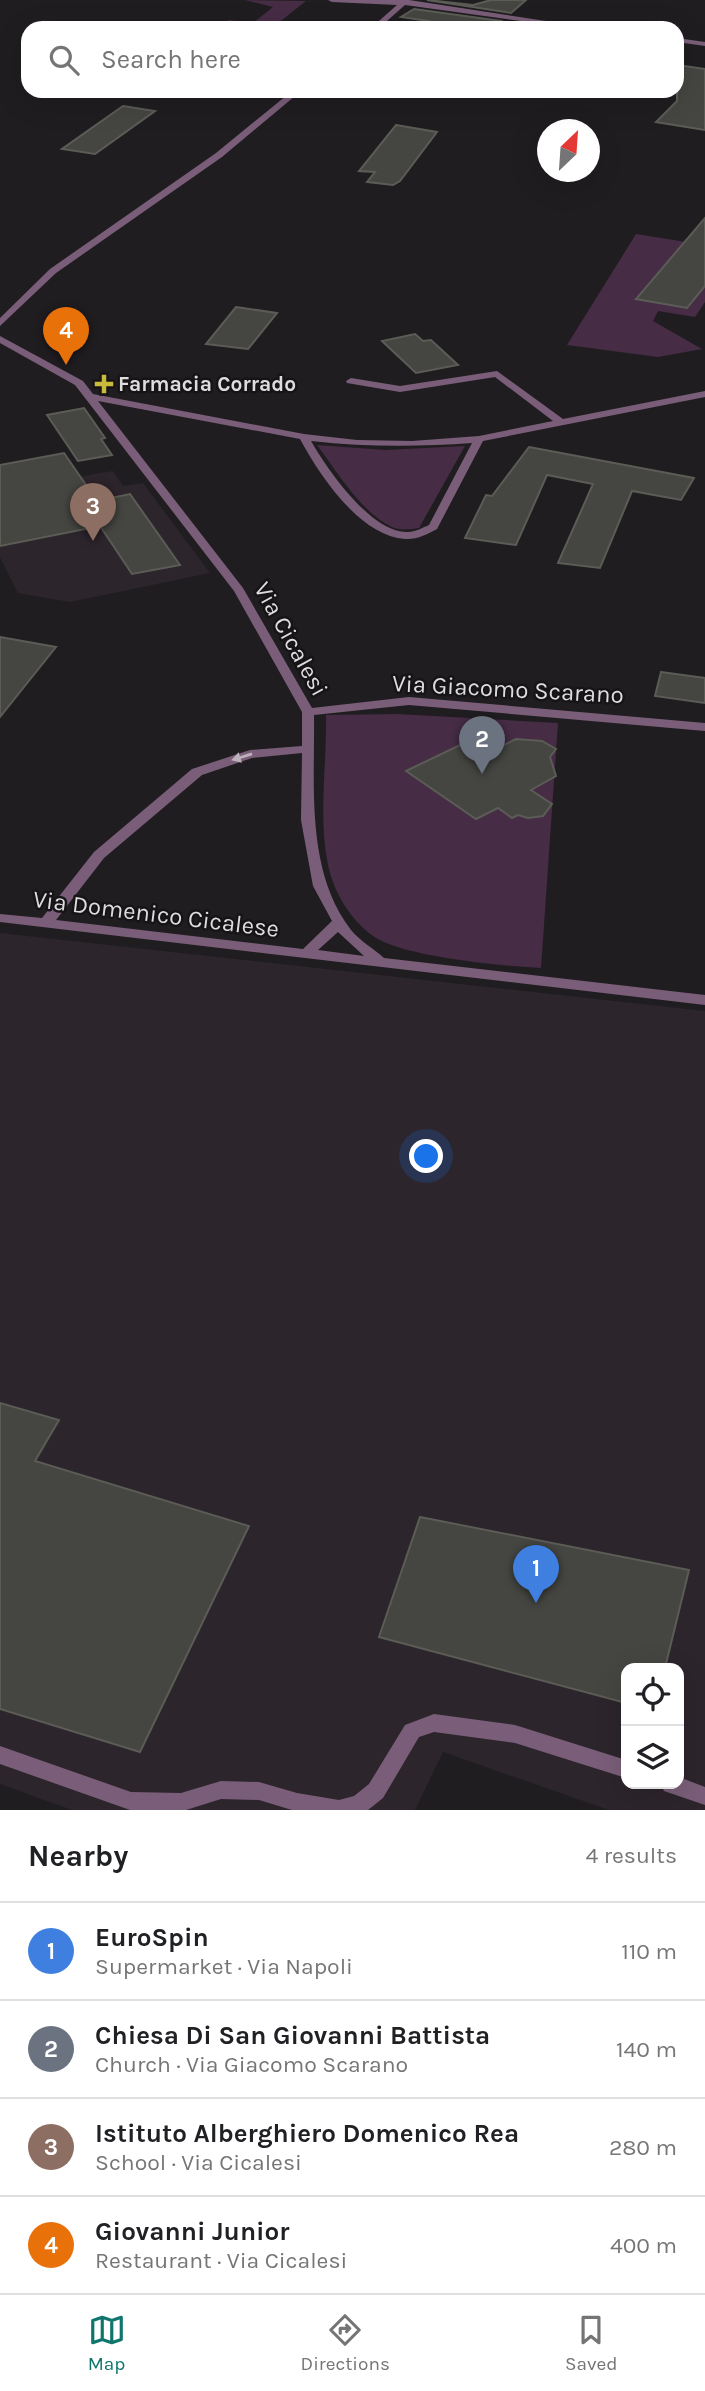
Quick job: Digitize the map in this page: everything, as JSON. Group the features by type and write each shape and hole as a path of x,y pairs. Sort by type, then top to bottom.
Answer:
{"street":[{"path":"332,0 405,2 539,21"},
{"path":"384,21 405,2"},
{"path":"684,41 705,44"},
{"path":"0,323 53,271 219,155 288,98"},
{"name":"Via Cicalesi","path":"0,339 62,371 79,383 239,590 308,712 308,820 320,886 338,923 380,962"},
{"path":"351,381 400,389 498,374 558,420"},
{"path":"92,397 303,437 357,443 412,444 479,439 558,420 705,394"},
{"path":"303,437 334,484 364,515 386,531 406,536 433,527 479,439"},
{"name":"Via Giacomo Scarano","path":"308,712 409,701 705,727"},
{"path":"45,924 99,855 197,772 250,754 309,748"},
{"name":"Via Domenico Cicalese","path":"0,918 380,962"},
{"name":"Via Domenico Cicalese","path":"306,954 338,923"},
{"path":"380,962 705,1000"},
{"path":"0,1755 131,1801 181,1802 221,1790 259,1791 297,1802 339,1809 360,1804 376,1791 412,1731 434,1723 515,1734 621,1767"},
{"path":"684,1789 705,1797"}],"shaded area":[{"path":"245,0 306,1 281,21 256,21 273,7"},
{"path":"636,234 705,245 705,302 695,317 658,311 653,321 702,349 658,357 567,345"},
{"path":"317,445 385,450 465,446 419,528 398,529 380,520 359,501"},
{"path":"113,471 123,486 143,483 210,573 70,602 18,593 0,557 0,490"},
{"path":"397,714 558,723 541,968 454,959 406,950 373,936 357,922 339,895 328,865 325,846 326,715"},
{"path":"0,933 705,1011 705,1810 609,1810 443,1752 415,1810 72,1810 0,1784"}],"building":[{"path":"427,0 473,5 491,0 526,0 511,13"},
{"path":"414,9 501,21 428,21 401,17"},
{"path":"684,66 705,69 705,130 656,122 677,98 684,98"},
{"path":"123,106 155,111 95,154 62,149"},
{"path":"396,125 437,132 400,181 393,185 367,182 375,172 359,171"},
{"path":"705,218 705,286 687,308 636,299"},
{"path":"236,307 277,313 248,349 206,344"},
{"path":"415,334 423,341 431,340 458,365 416,373 382,341"},
{"path":"84,408 105,438 101,439 112,455 78,461 47,415"},
{"path":"529,447 694,478 681,500 632,491 600,568 558,563 593,484 547,475 516,545 465,538 486,495 492,496"},
{"path":"64,453 97,501 130,494 180,565 132,574 100,526 0,546 0,465"},
{"path":"0,637 56,647 0,717"},
{"path":"661,672 705,678 705,703 655,696"},
{"path":"483,734 502,746 516,739 542,741 556,749 550,757 556,776 531,790 552,804 543,816 528,818 518,815 512,818 498,808 476,819 406,771"},
{"path":"0,1403 59,1420 35,1461 249,1526 140,1752 0,1709"},
{"path":"420,1517 689,1570 666,1663 621,1663 621,1702 379,1637"}],"place":[{"name":"Giovanni Junior","path":"66,365"},
{"name":"Farmacia Corrado","path":"104,384"},
{"name":"Istituto Alberghiero Domenico Rea","path":"93,541"},
{"name":"Chiesa Di San Giovanni Battista","path":"482,774"},
{"name":"EuroSpin","path":"536,1603"}]}
